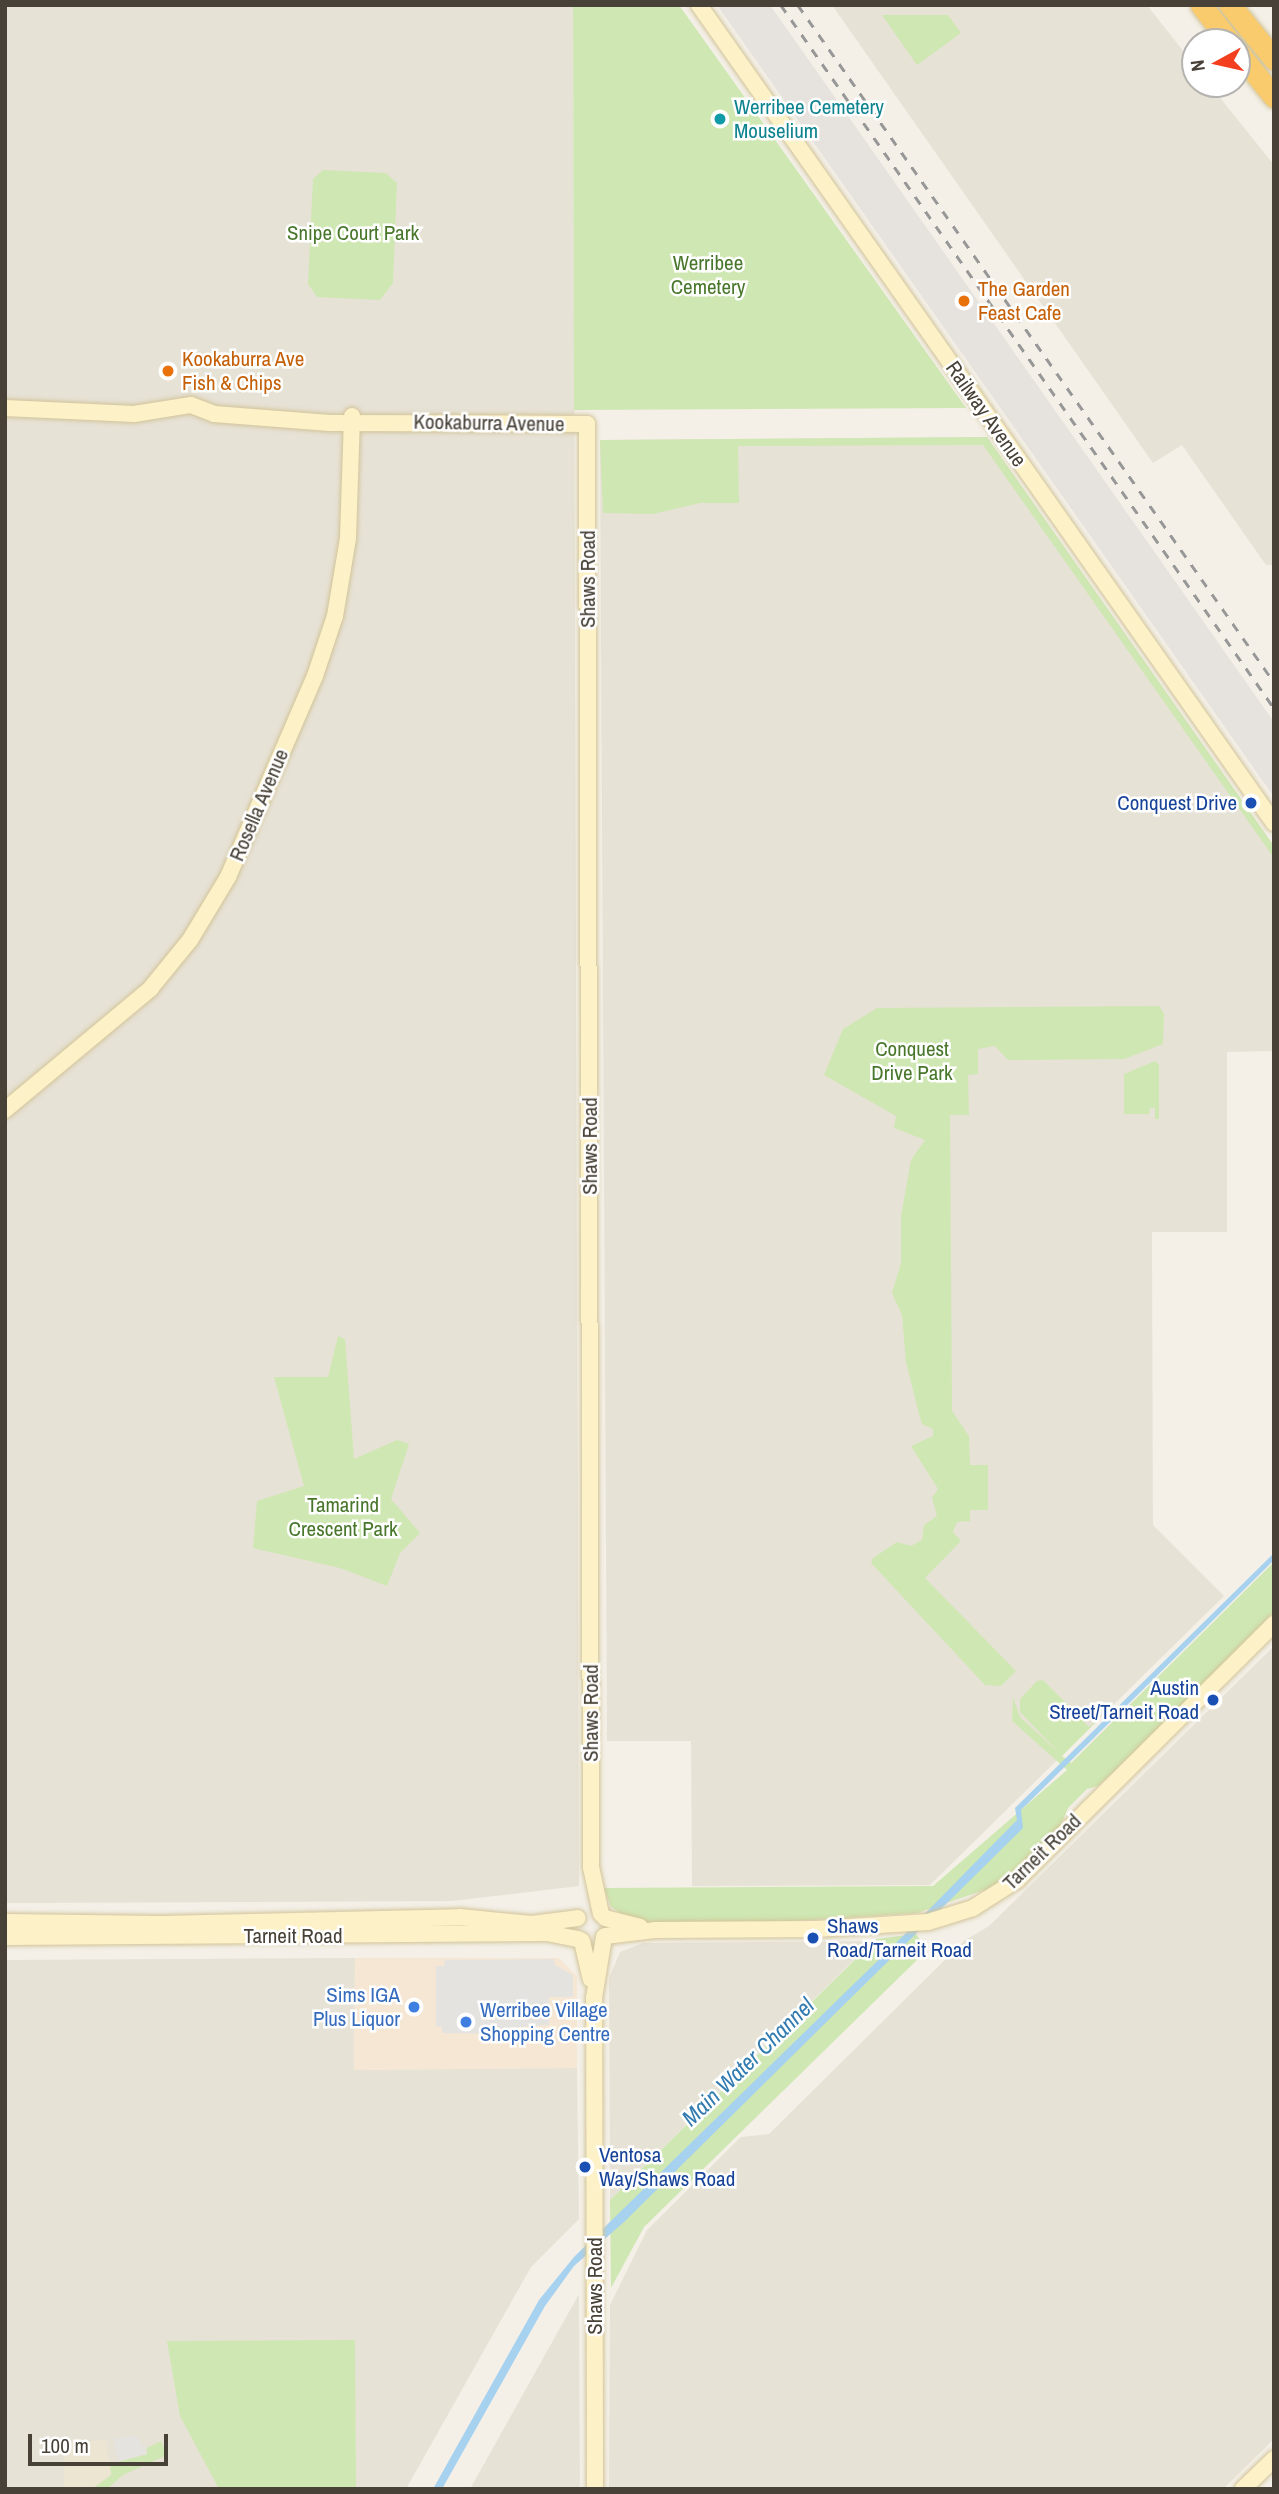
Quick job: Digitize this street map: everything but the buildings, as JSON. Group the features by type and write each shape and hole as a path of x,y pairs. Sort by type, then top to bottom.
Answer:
{"highway":[{"path":"1201,5 1219,28"},
{"path":"1230,5 1274,60"},
{"path":"1251,68 1274,97"}],"street":[{"name":"Railway Avenue","path":"699,5 1274,823"},
{"name":"Kookaburra Avenue","path":"5,408 134,414 170,419 191,415 206,421 246,418 587,424"},
{"name":"Rosella Avenue","path":"5,1110 150,989 196,932 228,877 315,676 335,616 348,538 351,420"},
{"name":"Shaws Road","path":"580,1916 591,1867 587,424"},
{"name":"Tarneit Road","path":"604,1937 656,1930 897,1924 938,1920 973,1908 1017,1880 1274,1624"},
{"name":"Shaws Road","path":"591,1867 603,1916"},
{"name":"Tarneit Road","path":"5,1922 161,1924 429,1917 532,1924 580,1916"},
{"path":"580,1916 603,1916 604,1937 592,1944 581,1940 575,1926 580,1916"},
{"name":"Tarneit Road","path":"603,1916 656,1930"},
{"path":"428,1936 429,1917"},
{"path":"401,1918 401,1936"},
{"name":"Tarneit Road","path":"5,1937 428,1936 547,1933 581,1940"},
{"name":"Shaws Road","path":"595,2489 594,1998 604,1937"},
{"name":"Shaws Road","path":"581,1940 594,1998"},
{"path":"1243,2489 1274,2459"}],"shaded area":[{"path":"5,5 573,5 579,1886 452,1901 5,1903"},
{"path":"717,5 770,5 1274,722 1274,797"},
{"path":"832,5 1147,5 1181,48 1181,98 1220,98 1274,165 1274,565 1266,565 1182,445 1153,463"},
{"path":"987,437 1274,846 1274,1051 1227,1052 1227,1232 1152,1232 1153,1525 1224,1596 930,1885 692,1886 691,1741 607,1741 600,440"},
{"path":"1274,1646 1274,2439 1223,2489 609,2489 610,2305 647,2230 741,2137 769,2134 964,1941 989,1926"},
{"path":"873,1941 610,2200 609,1978 620,1952 643,1943"},
{"path":"355,1958 354,2070 577,2068 579,2219 531,2267 406,2489 5,2489 5,1960"},
{"name":"Werribee Village Shopping Centre","path":"355,1958 559,1958 577,1976 577,2068 354,2070"},
{"path":"554,1959 555,1965 573,1975 573,1997 549,1997 549,2025 517,2027 517,2034 442,2033 442,2027 436,2026 436,1966 444,1966 445,1960"},
{"path":"579,2294 580,2489 470,2489"},
{"path":"136,2435 147,2454 119,2461 113,2439"},
{"path":"105,2440 112,2474 92,2489 64,2489 64,2443"}],"green space":[{"name":"Werribee Cemetery","path":"573,5 679,5 966,408 574,410"},
{"path":"882,15 948,15 961,33 917,65"},
{"name":"Snipe Court Park","path":"323,170 386,173 397,183 393,283 380,300 317,297 308,284 313,179"},
{"path":"987,437 1274,846 1274,858 983,445 738,446 739,503 700,503 653,514 603,513 600,440"},
{"name":"Conquest Drive Park","path":"1159,1006 1164,1014 1163,1044 1124,1059 1008,1060 995,1046 978,1049 978,1074 968,1075 969,1115 950,1115 952,1411 969,1436 970,1465 988,1465 988,1510 970,1510 970,1521 957,1522 953,1532 961,1541 925,1578 1016,1671 1001,1686 985,1685 871,1563 873,1558 897,1542 911,1546 922,1540 924,1525 937,1516 932,1498 938,1489 911,1446 933,1436 933,1429 922,1424 906,1362 902,1315 892,1293 901,1263 901,1216 911,1160 925,1140 894,1128 896,1116 824,1075 843,1029 877,1008"},
{"path":"1155,1061 1159,1065 1159,1119 1155,1119 1155,1108 1150,1108 1149,1114 1124,1114 1124,1074"},
{"name":"Tamarind Crescent Park","path":"338,1336 345,1339 354,1459 397,1440 409,1444 391,1499 420,1533 400,1553 387,1586 340,1568 253,1548 257,1501 304,1486 274,1377 328,1377"},
{"path":"1274,1562 1274,1612 1153,1735 1098,1786 1087,1789 1068,1808 1060,1827 999,1885 917,1913 730,1925 634,1922 611,1907 604,1888 933,1886 1067,1770 1012,1721 1013,1698 1020,1717 1059,1753 1020,1712 1020,1699 1037,1681 1043,1680 1070,1707 1065,1712 1072,1719 1077,1715 1089,1727 1102,1716 1062,1756 1071,1763"},
{"path":"916,1934 922,1943 920,1957 644,2227 611,2288 610,2200 876,1939"},
{"path":"355,2340 356,2489 219,2489 180,2416 167,2341"},
{"path":"161,2441 167,2455 123,2475 107,2489 92,2489 111,2475 110,2464 147,2454 147,2448"}],"water":[{"path":"1274,1553 1274,1560 1021,1810 1023,1828 624,2222 574,2266 545,2306 442,2489 433,2489 539,2300 574,2257 901,1938 1017,1820 1015,1808"}],"railway":[{"path":"781,5 1274,708"},
{"path":"798,5 1274,682"}],"place":[{"name":"Werribee Cemetery Mouselium","path":"720,119"},
{"name":"The Garden Feast Cafe","path":"964,301"},
{"name":"Kookaburra Ave Fish & Chips","path":"168,371"},
{"name":"Conquest Drive","path":"1251,803"},
{"name":"Austin Street/Tarneit Road","path":"1213,1700"},
{"name":"Shaws Road/Tarneit Road","path":"813,1938"},
{"name":"Sims IGA Plus Liquor","path":"414,2007"},
{"name":"Werribee Village Shopping Centre","path":"466,2022"},
{"name":"Ventosa Way/Shaws Road","path":"585,2167"}],"water label":[{"name":"Main Water Channel","path":"748,2062"}]}
